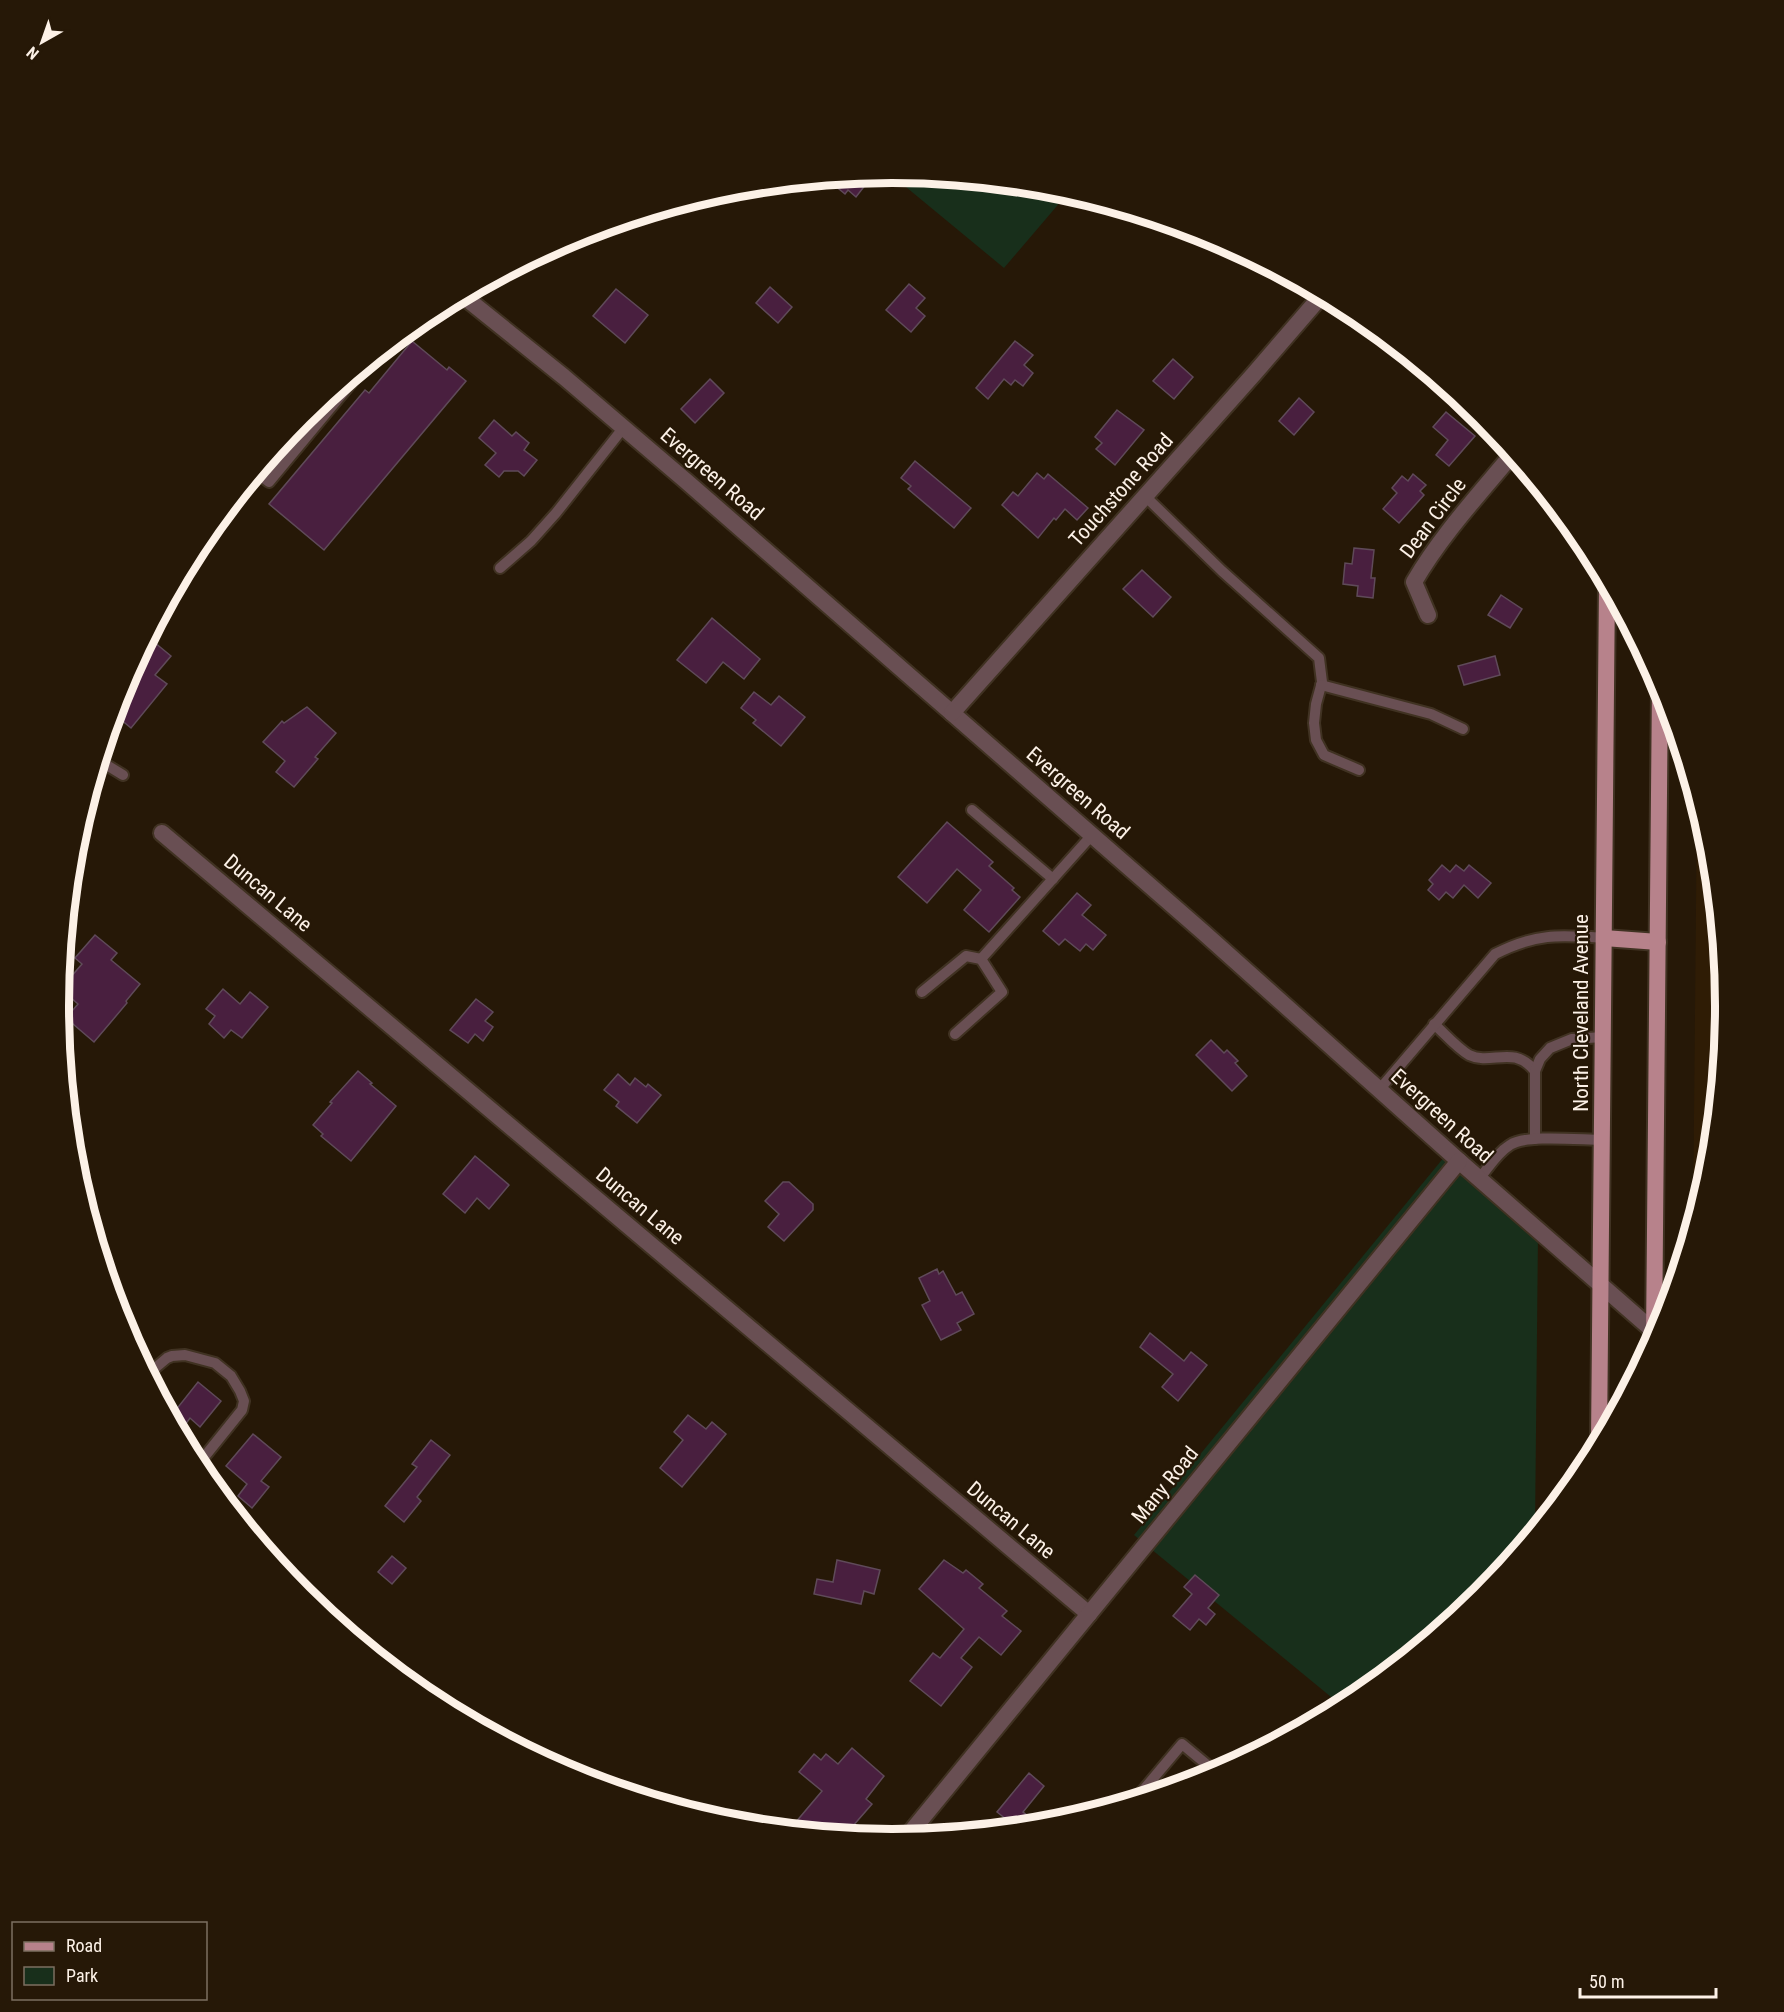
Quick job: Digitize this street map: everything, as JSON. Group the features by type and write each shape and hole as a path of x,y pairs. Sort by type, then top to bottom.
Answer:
{"main road":[{"name":"North Cleveland Avenue","path":"1599,1427 1604,938 1612,607"},
{"path":"1655,1313 1660,711"},
{"path":"1604,938 1658,942"}],"street":[{"name":"Evergreen Road","path":"469,301 624,428 1092,835 1479,1179 1601,1284 1648,1329"},
{"name":"Touchstone Road","path":"952,713 1317,301"},
{"name":"Dean Circle","path":"1428,615 1413,582 1451,528 1509,461"},
{"name":"Duncan Lane","path":"162,833 1089,1614"},
{"name":"Many Road","path":"914,1828 1459,1161"}],"lane":[{"path":"262,476 269,482 344,392"},
{"path":"500,568 531,541 556,513 624,428"},
{"path":"1145,496 1222,571 1319,658 1321,686 1316,704 1316,740 1324,755 1359,770"},
{"path":"1321,686 1431,714 1463,729"},
{"path":"106,764 123,775"},
{"path":"972,810 1053,879"},
{"path":"981,959 1092,835"},
{"path":"1379,1090 1495,954 1536,938 1552,936 1604,938"},
{"path":"922,992 966,956 981,959 1002,992 955,1034"},
{"path":"1434,1024 1468,1055 1522,1059 1534,1071"},
{"path":"1535,1139 1534,1071 1540,1059 1550,1048 1572,1039 1603,1037"},
{"path":"1479,1179 1500,1153 1512,1143 1526,1139 1602,1140"},
{"path":"154,1369 166,1358 185,1354 215,1363 231,1376 240,1390 244,1401 242,1410 204,1457"},
{"path":"1144,1789 1182,1744 1208,1766"}],"shaded area":[{"path":"1697,835 1708,899 1715,1006 1708,1113 1693,1192"}],"green space":[{"path":"902,183 999,190 1061,201 1004,268"},
{"path":"1445,1156 1538,1233 1535,1519 1474,1588 1435,1625 1393,1659 1334,1699 1134,1535"}],"building":[{"path":"866,184 856,197 848,190 845,194 835,185"},
{"path":"909,284 925,298 916,308 925,316 911,332 886,310"},
{"path":"770,287 792,307 778,323 756,303"},
{"path":"616,289 648,315 625,343 593,316"},
{"path":"412,341 447,370 449,367 466,381 324,550 269,504 365,390 369,393"},
{"path":"1015,341 1033,355 1024,365 1033,373 1023,386 1015,380 1011,385 1004,379 988,399 976,388"},
{"path":"1173,359 1193,377 1174,399 1153,381"},
{"path":"710,379 724,393 695,423 681,409"},
{"path":"1299,398 1314,412 1294,435 1279,421"},
{"path":"1117,410 1144,430 1115,465 1096,449 1102,443 1095,437"},
{"path":"1446,412 1475,436 1449,466 1436,455 1448,440 1433,427"},
{"path":"494,420 512,436 516,432 529,443 524,450 537,460 524,476 518,471 504,471 499,477 485,465 496,453 479,438"},
{"path":"915,461 971,508 954,528 908,489 911,486 901,478"},
{"path":"1037,473 1044,479 1048,474 1088,508 1077,520 1065,509 1056,520 1054,518 1038,538 1002,505 1013,492 1018,496"},
{"path":"1413,474 1426,485 1420,491 1424,495 1399,523 1383,509 1397,493 1392,488 1402,476 1408,481"},
{"path":"1354,548 1374,550 1371,578 1375,578 1373,598 1357,596 1358,586 1343,584 1345,563 1352,564"},
{"path":"1142,570 1171,597 1153,617 1123,589"},
{"path":"1501,595 1522,609 1510,628 1488,615"},
{"path":"712,618 760,659 744,679 723,662 706,683 677,660"},
{"path":"154,642 171,656 155,675 167,684 131,728 121,720 131,693 136,687 134,686"},
{"path":"1495,656 1500,675 1464,685 1458,666"},
{"path":"754,692 771,705 779,696 805,717 781,746 753,723 756,720 741,708"},
{"path":"307,707 336,733 315,757 318,759 294,787 276,772 285,761 263,742 282,721 284,723"},
{"path":"947,822 993,862 989,866 1014,888 1012,890 1020,897 989,932 964,910 981,890 957,869 927,903 898,877"},
{"path":"1442,865 1450,872 1456,865 1464,871 1469,865 1491,883 1478,898 1464,885 1453,898 1446,892 1439,900 1428,890 1433,884 1429,880"},
{"path":"1077,893 1091,905 1082,915 1106,935 1093,950 1086,944 1080,951 1065,939 1059,945 1043,931"},
{"path":"95,935 117,953 111,960 140,984 94,1042 70,1021 69,1014 78,1004 69,996 70,978 82,964 75,958"},
{"path":"223,989 240,1004 250,992 268,1007 242,1038 231,1030 224,1038 209,1024 215,1016 206,1009"},
{"path":"476,999 493,1012 485,1021 493,1027 483,1041 475,1034 468,1043 450,1030"},
{"path":"1211,1040 1224,1053 1227,1050 1238,1061 1235,1063 1247,1076 1232,1091 1196,1055"},
{"path":"358,1071 396,1106 351,1161 321,1136 323,1134 313,1125"},
{"path":"618,1074 630,1085 635,1078 646,1087 648,1084 661,1095 637,1123 616,1106 619,1102 604,1090"},
{"path":"475,1156 509,1185 489,1209 477,1198 465,1213 443,1194"},
{"path":"783,1182 789,1182 813,1204 813,1210 784,1241 768,1227 779,1214 765,1201"},
{"path":"937,1269 939,1274 943,1271 956,1295 962,1292 974,1314 957,1323 961,1330 941,1340 922,1305 930,1301 919,1278"},
{"path":"1150,1333 1184,1361 1191,1352 1207,1365 1178,1401 1162,1387 1173,1374 1140,1347"},
{"path":"198,1382 221,1401 200,1427 190,1418 184,1426 175,1410"},
{"path":"688,1415 706,1429 712,1422 726,1434 682,1487 660,1468 683,1440 674,1432"},
{"path":"253,1434 281,1457 261,1481 269,1487 252,1508 238,1496 247,1484 226,1466"},
{"path":"431,1440 450,1455 417,1497 421,1501 404,1522 385,1506 417,1467 412,1464"},
{"path":"392,1556 406,1568 392,1584 378,1572"},
{"path":"837,1560 880,1570 874,1594 864,1591 861,1604 814,1594 817,1579 833,1582"},
{"path":"944,1560 963,1573 966,1570 983,1584 979,1588 1007,1611 1002,1616 1021,1631 1001,1655 979,1637 961,1658 972,1667 941,1706 910,1681 933,1653 940,1658 964,1629 919,1589"},
{"path":"1195,1575 1219,1595 1208,1608 1215,1614 1206,1625 1199,1619 1190,1630 1173,1616 1192,1594 1184,1587"},
{"path":"852,1748 884,1776 866,1799 872,1804 852,1828 795,1823 822,1791 799,1772 814,1754 821,1760 826,1754 838,1764"},
{"path":"1029,1773 1044,1786 1023,1812 1029,1817 1008,1821 997,1812"}]}
